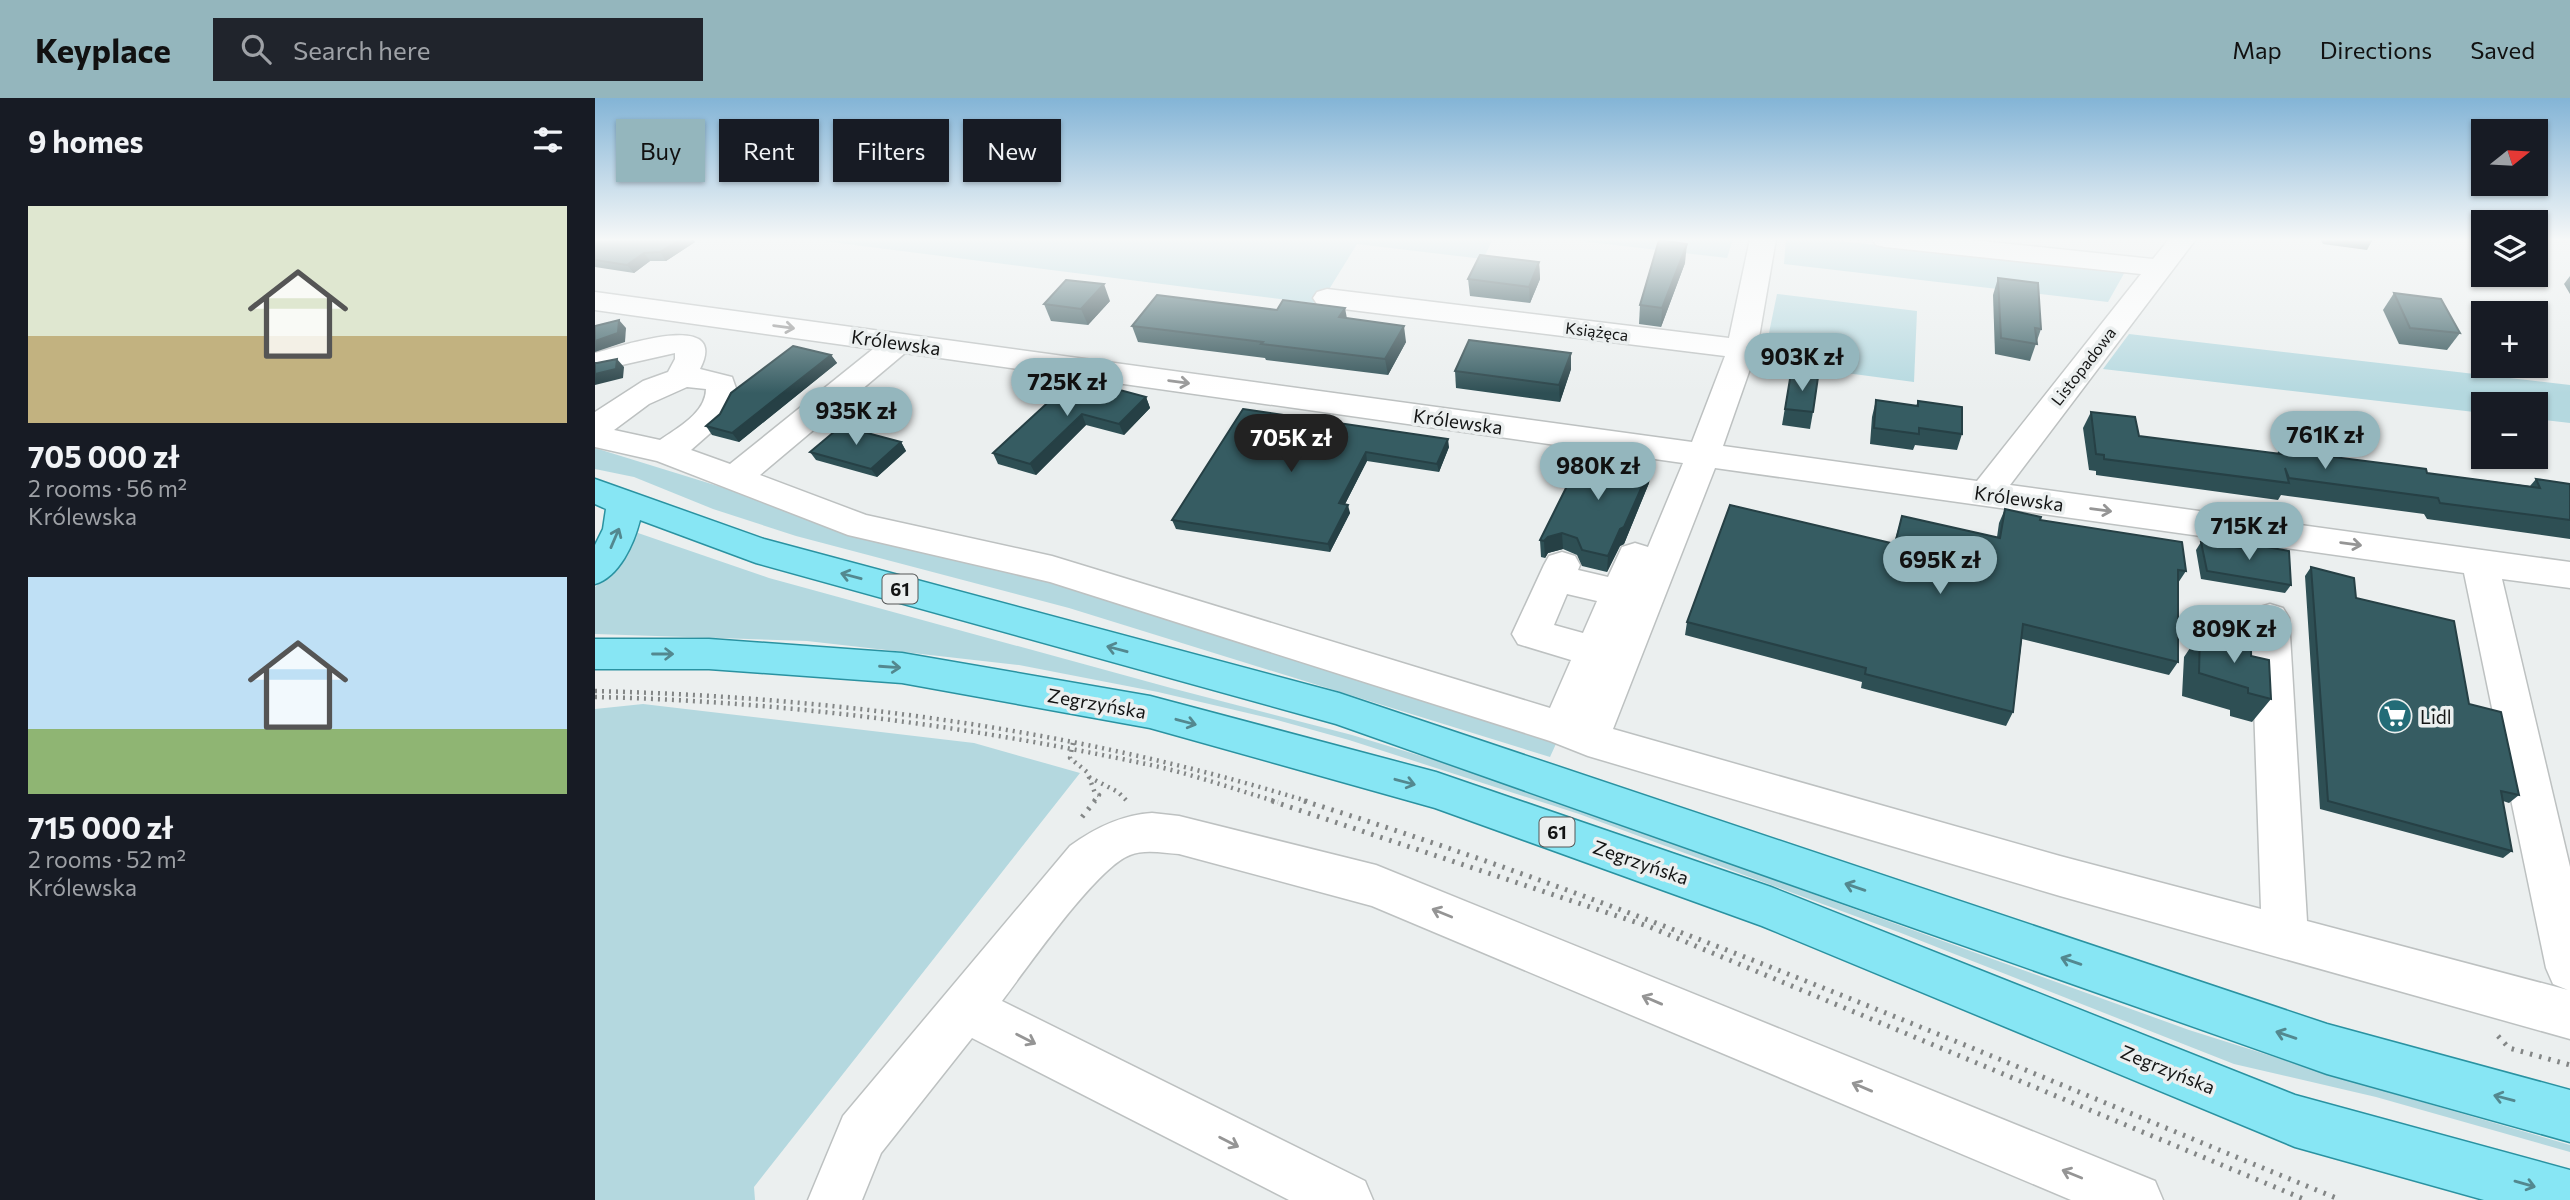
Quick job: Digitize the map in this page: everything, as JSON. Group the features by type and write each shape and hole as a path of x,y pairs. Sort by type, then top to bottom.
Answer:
{"main road":[{"path":"595,571 608,556 620,528 624,509 608,496"},
{"name":"61","path":"608,496 756,550 1339,709 2327,1049 2570,1116"},
{"name":"Zegrzyńska","path":"595,654 709,654 902,668 1150,712 1397,779 1771,908 2295,1121 2570,1196"}],"street":[{"path":"1574,733 1703,455 1742,349 1753,290"},
{"name":"Listopadowa","path":"1985,494 2143,290"},
{"name":"Książęca","path":"1327,298 1742,349"},
{"name":"Królewska","path":"595,301 899,340 2570,575"},
{"path":"735,478 899,340"},
{"path":"604,360 682,342 690,345 692,351 680,378"},
{"path":"595,428 645,392 680,378 702,378 720,384 722,401 706,419 665,452"},
{"path":"595,436 665,452 860,526 1052,569 1574,733 2060,876 2570,1015"},
{"path":"1574,733 1594,651 1673,469 1615,457 1611,466"},
{"path":"2480,562 2570,968"},
{"path":"1594,651 1531,634 1559,571 1619,593"},
{"path":"2270,618 2285,938"},
{"path":"835,1200 862,1135 1086,860 1105,845 1129,834 1155,831 1376,886 2136,1200"},
{"path":"965,1009 1346,1200"}],"path":[{"path":"1073,743 1070,758 1087,772 1095,793 1099,795"},
{"path":"2509,1048 2570,1065"}],"shaded area":[{"path":"1213,290 1328,290 1320,304"},
{"path":"2009,290 2115,290 2108,302"},
{"path":"1777,294 1917,311 1914,382 1763,362"},
{"path":"2129,334 2471,374 2471,378 2509,378 2570,385 2570,423 2548,420 2548,392 2471,392 2471,412 2103,369"},
{"path":"595,448 805,513 1114,594 1560,735 1550,757 1069,608 796,536 713,509 634,477 595,469"},
{"path":"638,533 769,578 1352,735 1487,776 2189,1030 2367,1086 2570,1145 2570,1152 2376,1097 2234,1064 1901,933 1579,814 1349,740 1277,720 1158,692 1019,665 807,641 595,634 595,587 607,575 632,535"},
{"path":"643,704 974,743 1080,773 754,1187 755,1200 595,1200 595,709"}],"building":[{"path":"1056,290 1098,290 1081,309 1044,304"},
{"path":"1644,290 1669,290 1662,308 1640,305"},
{"path":"1999,290 2038,290 2041,329 2035,328 2037,344 2001,338"},
{"path":"2394,293 2441,299 2460,333 2410,328"},
{"path":"1157,295 1277,310 1283,300 1345,308 1339,317 1404,326 1385,359 1132,326"},
{"path":"619,320 618,333 595,341 595,326"},
{"path":"1469,340 1571,353 1559,385 1455,371"},
{"path":"793,346 831,355 732,433 706,426 720,414 731,393"},
{"path":"617,359 616,369 595,374 595,363"},
{"path":"1791,373 1818,377 1813,412 1785,409"},
{"path":"1070,382 1105,391 1109,387 1146,397 1119,424 1082,414 1030,464 993,453"},
{"path":"1876,400 1918,406 1918,401 1962,407 1962,434 1919,428 1919,434 1874,428"},
{"path":"1243,409 1448,439 1437,464 1366,452 1339,503 1348,505 1328,544 1172,520"},
{"path":"2091,412 2135,417 2139,436 2389,464 2426,469 2427,473 2540,488 2536,479 2570,484 2570,520 2440,503 2438,498 2289,478 2285,468 2289,483 2104,459 2104,455 2096,454"},
{"path":"841,426 901,442 871,469 810,452"},
{"path":"1584,452 1651,466 1608,556 1582,550 1577,538 1562,533 1544,541 1540,540"},
{"path":"1730,505 1895,544 1902,516 2000,538 2005,509 2041,517 2040,520 2182,542 2186,571 2178,570 2178,662 2023,624 2013,712 1865,674 1866,668 1687,622"},
{"path":"2201,542 2249,549 2249,544 2289,551 2291,585 2207,571"},
{"name":"Lidl","path":"2311,567 2354,578 2356,598 2454,621 2469,704 2501,712 2519,795 2501,791 2512,851 2328,801"},
{"path":"2200,633 2251,646 2251,656 2269,660 2271,699 2248,693 2248,688 2199,673"}],"place":[{"name":"Lidl","path":"2395,716"}]}
